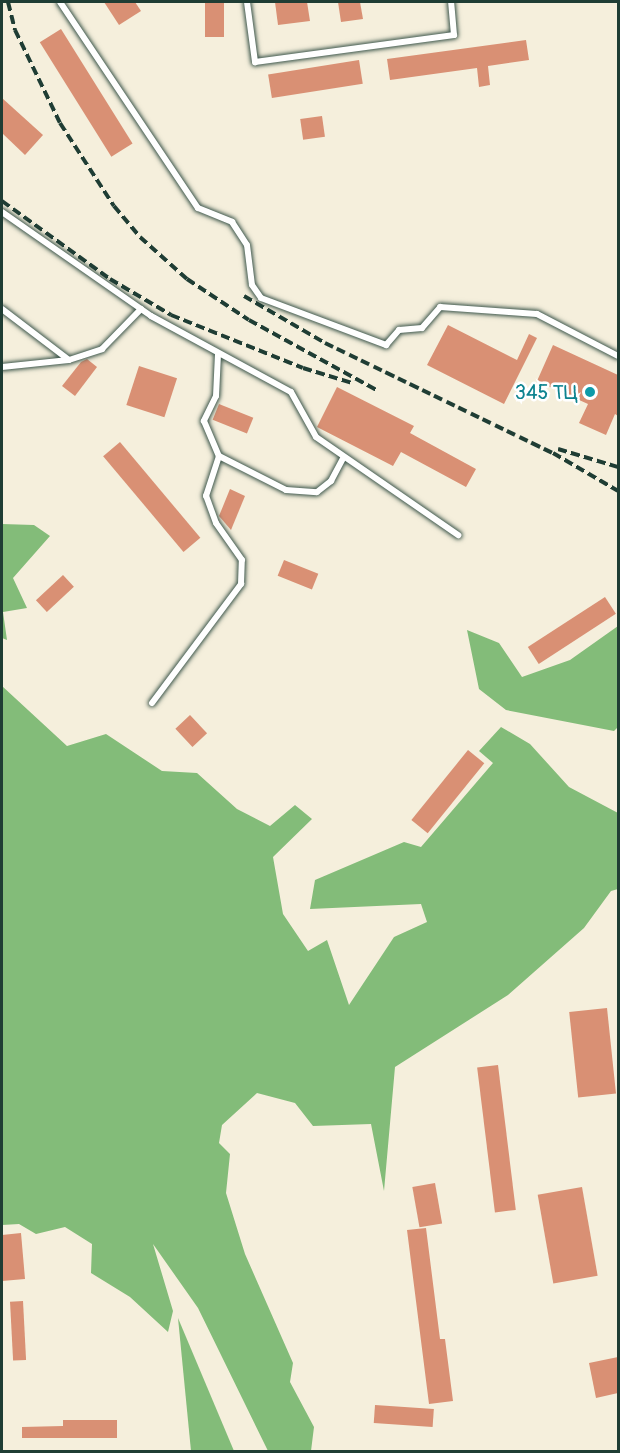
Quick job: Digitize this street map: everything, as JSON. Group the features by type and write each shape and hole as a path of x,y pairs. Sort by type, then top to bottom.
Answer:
{"lane":[{"path":"60,2 198,207 232,222 247,245 252,285 261,298 386,345 399,330 422,328 440,307 537,314 618,356"},
{"path":"247,2 255,62 454,35 451,2"},
{"path":"2,212 141,309 218,354 291,392 316,437 458,535"},
{"path":"2,309 69,360"},
{"path":"2,367 69,360 102,349 141,309"},
{"path":"218,354 216,396 204,421 219,456 286,490 317,492 331,481 344,457"},
{"path":"152,703 241,584 242,560 216,523 206,496 219,456"}],"green space":[{"path":"2,524 34,525 50,536 13,578 27,608 3,612 7,640 2,638"},
{"path":"618,626 618,727 614,731 506,710 479,689 467,630 499,643 522,677 570,660"},
{"path":"2,686 67,746 106,734 162,771 197,773 237,809 270,826 295,805 312,819 273,857 283,914 308,951 327,940 349,1005 394,937 427,922 421,904 310,909 315,880 404,842 421,847 493,763 479,751 501,727 530,744 569,787 618,813 618,889 611,891 584,928 508,995 395,1067 384,1191 371,1124 313,1126 295,1103 257,1093 222,1125 219,1143 230,1154 226,1193 245,1254 293,1363 290,1382 314,1427 311,1451 268,1451 198,1308 153,1244 173,1311 168,1332 130,1297 91,1273 92,1244 65,1227 36,1234 19,1224 2,1225"},
{"path":"178,1318 234,1451 191,1451"}],"building":[{"path":"104,2 135,2 141,11 119,25"},
{"path":"205,2 224,2 224,37 205,37"},
{"path":"275,2 307,2 310,21 278,25"},
{"path":"338,2 360,2 363,19 341,22"},
{"path":"61,29 133,143 111,157 40,42"},
{"path":"526,40 529,60 488,66 490,85 479,87 477,68 390,80 387,59"},
{"path":"359,60 363,84 272,98 268,74"},
{"path":"2,98 43,135 25,155 2,133"},
{"path":"322,116 325,137 303,140 300,119"},
{"path":"448,325 517,360 529,334 537,338 504,404 427,365"},
{"name":"345 ТЦ","path":"553,345 618,375 618,416 615,414 606,435 579,423 588,404 537,381"},
{"path":"87,359 97,367 75,396 62,386 81,362"},
{"path":"139,366 177,378 164,417 126,405"},
{"path":"337,387 414,426 410,433 476,469 466,487 401,452 393,466 317,427"},
{"path":"219,404 253,418 247,434 213,420"},
{"path":"120,442 200,538 183,552 103,456"},
{"path":"230,489 245,496 231,530 219,516"},
{"path":"284,560 318,574 312,590 278,576"},
{"path":"63,575 74,587 47,612 36,600"},
{"path":"605,597 616,614 539,664 528,647"},
{"path":"190,715 207,733 192,747 175,729"},
{"path":"468,750 484,763 428,833 411,820"},
{"path":"607,1008 616,1094 578,1098 569,1012"},
{"path":"498,1065 516,1210 495,1212 477,1068"},
{"path":"435,1183 442,1223 419,1227 412,1187"},
{"path":"582,1187 598,1276 553,1283 538,1195"},
{"path":"426,1228 440,1339 445,1339 453,1401 429,1404 407,1230"},
{"path":"21,1233 25,1279 2,1281 2,1235"},
{"path":"23,1301 26,1360 13,1361 10,1302"},
{"path":"618,1357 618,1393 596,1398 589,1363"},
{"path":"375,1405 434,1409 433,1427 374,1423"},
{"path":"63,1420 117,1420 117,1438 22,1438 22,1427 63,1426"}],"railway":[{"path":"8,2 15,30 60,123 114,206 140,237 187,279 249,320 378,391"},
{"path":"2,201 110,279 171,315 303,368 352,383"},
{"path":"244,296 325,343 553,453 618,491"},
{"path":"558,449 618,467"}],"place":[{"name":"345 ТЦ","path":"590,392"}]}
